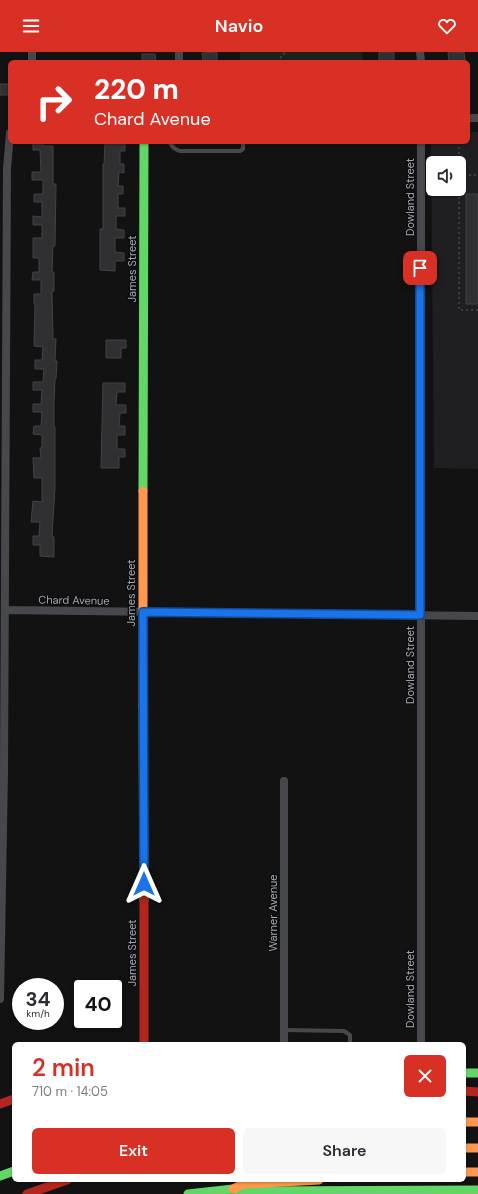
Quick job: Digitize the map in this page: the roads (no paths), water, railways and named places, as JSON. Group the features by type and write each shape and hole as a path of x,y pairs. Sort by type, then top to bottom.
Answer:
{"main road":[{"name":"James Street","path":"144,144 144,1042"},
{"path":"466,1073 478,1073"},
{"path":"466,1091 478,1092"},
{"path":"0,1104 12,1100"},
{"path":"466,1122 478,1122"},
{"path":"466,1148 478,1148"},
{"path":"0,1176 12,1172"},
{"path":"466,1172 478,1172"},
{"path":"27,1194 61,1182"},
{"path":"233,1192 243,1184 281,1182"},
{"path":"188,1194 243,1191 478,1190"}],"street":[{"path":"0,999 4,770 7,169 9,144"},
{"name":"Dowland Street","path":"420,144 421,1042"},
{"name":"Chard Avenue","path":"5,610 478,616"},
{"name":"Warner Avenue","path":"284,781 284,1042"}],"lane":[{"path":"170,144 175,149 180,151 240,151 243,149 243,144"},
{"path":"284,1030 344,1031 350,1035 350,1042"}]}
